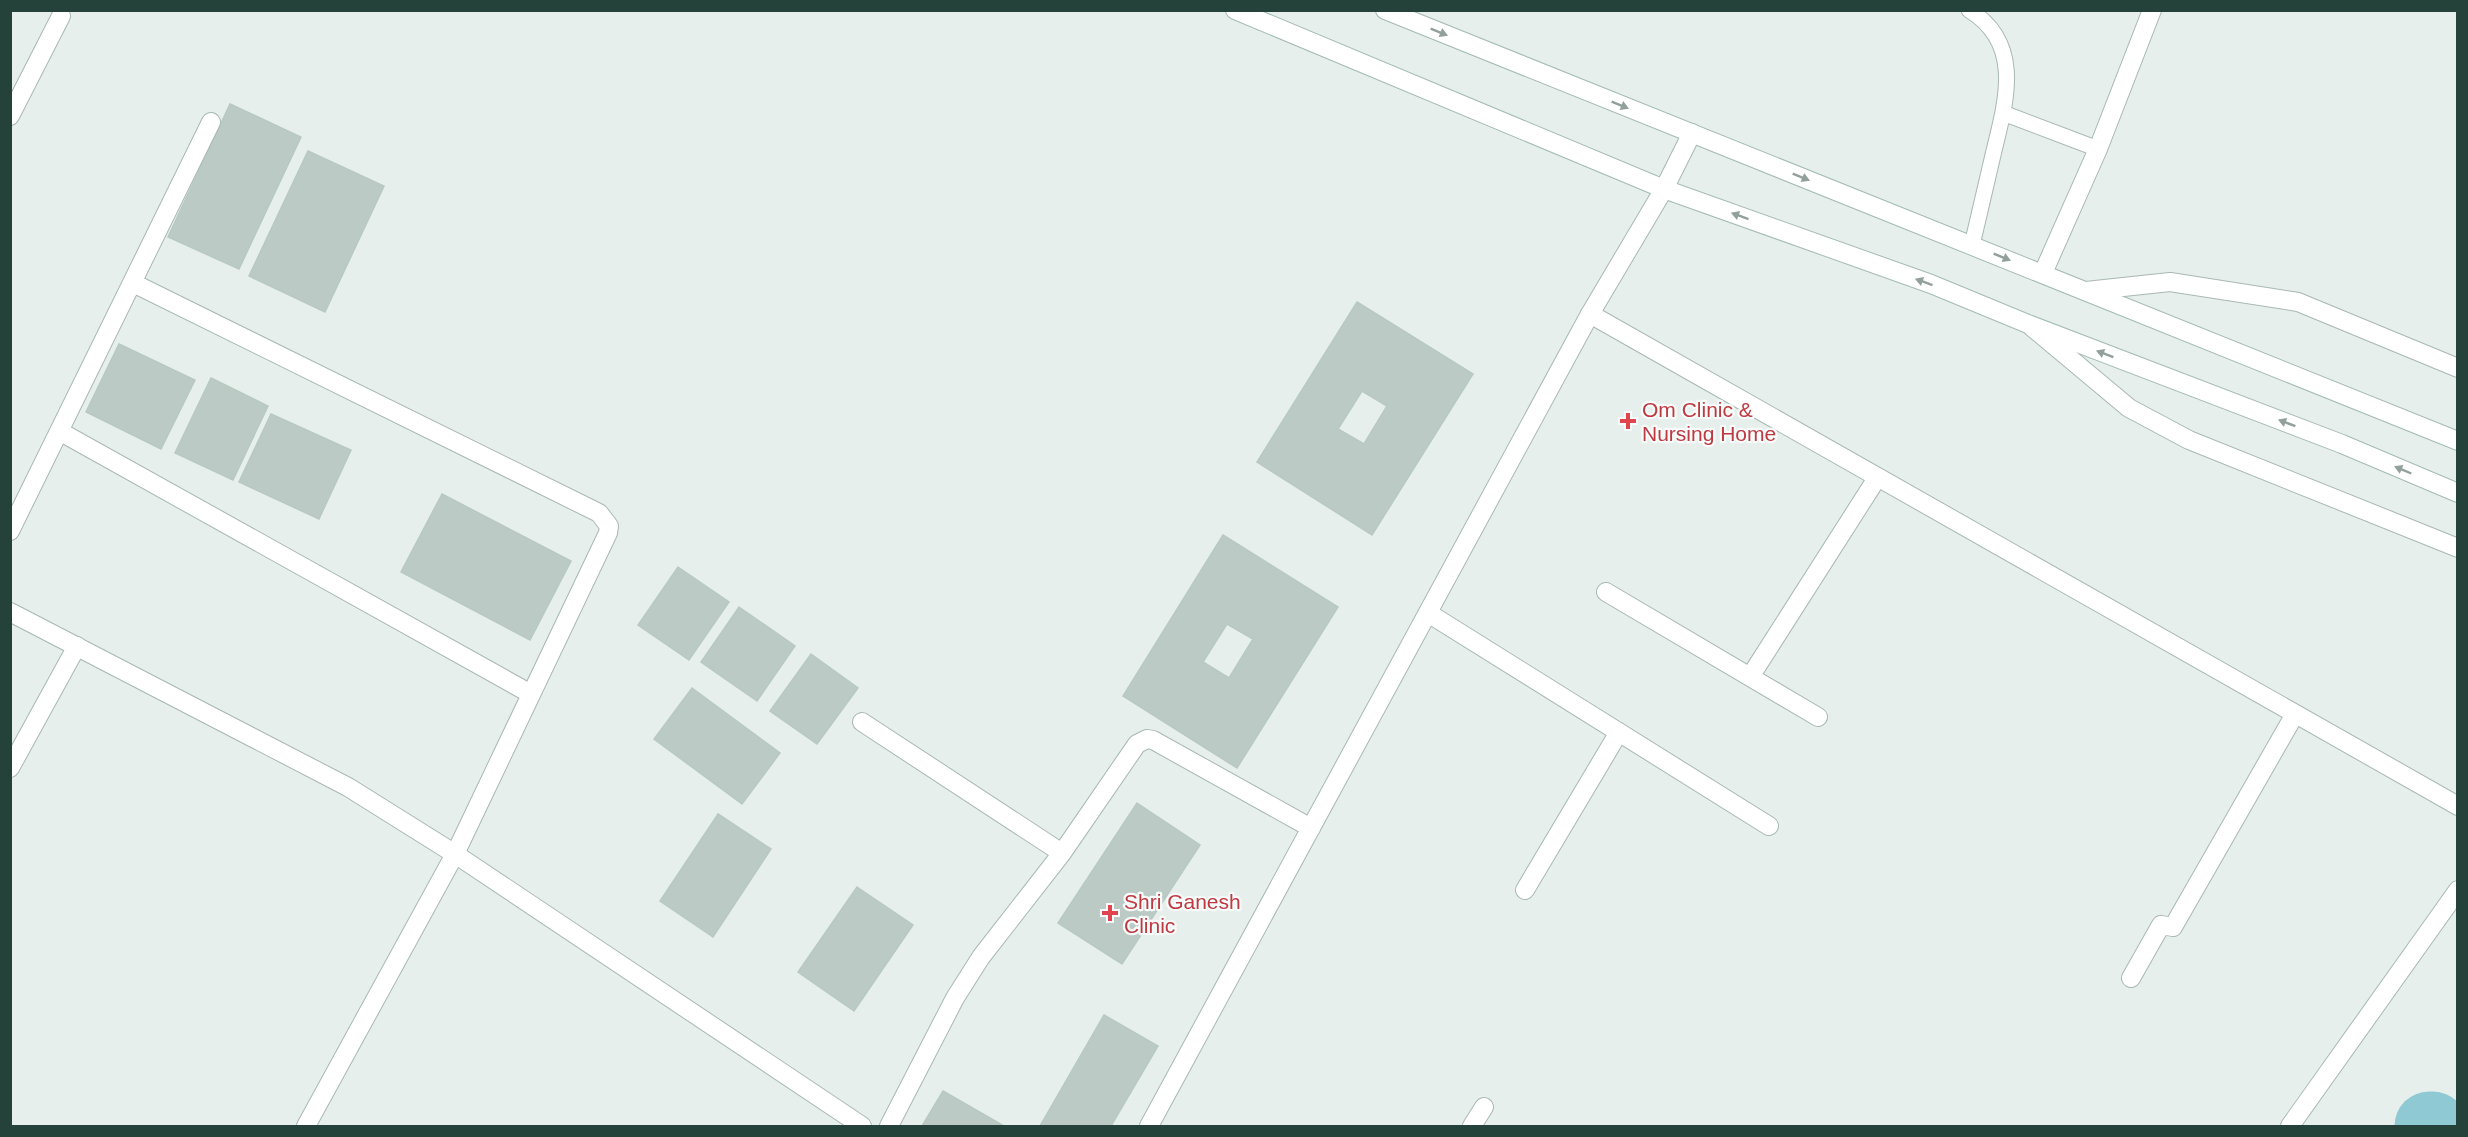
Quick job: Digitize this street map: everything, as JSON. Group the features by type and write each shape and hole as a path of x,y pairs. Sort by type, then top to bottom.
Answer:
{"street":[{"path":"1235,10 1664,189 1931,285 2342,444 2457,492"},
{"path":"1385,10 2360,400 2457,441"},
{"path":"2043,273 2098,149 2152,10"},
{"path":"10,116 61,16"},
{"path":"10,531 211,122"},
{"path":"1149,1126 1590,314 1664,189 1692,133"},
{"path":"2086,291 2170,282 2298,302 2457,368"},
{"path":"133,283 599,513 606,519 609,526 608,533 455,854 306,1126"},
{"path":"1590,314 2457,806"},
{"path":"2028,324 2129,408 2189,440 2457,548"},
{"path":"60,431 531,694"},
{"path":"1750,677 1877,478"},
{"path":"1606,592 1818,717"},
{"path":"10,612 348,787 455,854 862,1126"},
{"path":"1428,613 1769,826"},
{"path":"10,768 77,646"},
{"path":"2131,978 2161,925 2173,927 2295,714"},
{"path":"862,722 1062,853"},
{"path":"1525,890 1619,732"},
{"path":"889,1126 955,998 981,957 1062,853 1137,744 1147,739 1153,740 1311,828"},
{"path":"2290,1126 2457,890"},
{"path":"1472,1126 1484,1107"}],"lane":[{"path":"1969,10 1994,33 2004,54 2008,91 1972,245"},
{"path":"2003,113 2098,149"}],"building":[{"path":"230,104 301,137 239,269 168,237"},
{"path":"308,151 384,186 325,312 249,276"},
{"path":"1357,302 1473,374 1372,535 1257,462","holes":["1362,391 1387,406 1364,444 1338,429"]},
{"path":"119,344 195,380 161,449 86,412"},
{"path":"211,378 268,406 233,480 175,453"},
{"path":"271,414 351,450 319,519 239,482"},
{"path":"442,494 571,561 530,640 401,572"},
{"path":"1223,535 1338,607 1237,768 1123,696","holes":["1227,624 1253,639 1229,678 1203,662"]},
{"path":"678,567 729,602 689,660 638,625"},
{"path":"739,607 795,646 757,701 701,662"},
{"path":"811,654 858,688 817,744 770,711"},
{"path":"692,688 780,753 742,804 654,739"},
{"path":"1137,803 1200,845 1122,964 1058,923"},
{"path":"718,814 771,849 713,937 660,901"},
{"path":"857,887 913,925 854,1011 798,972"},
{"path":"1104,1015 1158,1046 1111,1126 1040,1126"},
{"path":"943,1091 1004,1126 922,1126"}],"place":[{"name":"Om Clinic & Nursing Home","path":"1628,421"},
{"name":"Shri Ganesh Clinic","path":"1110,913"}]}
